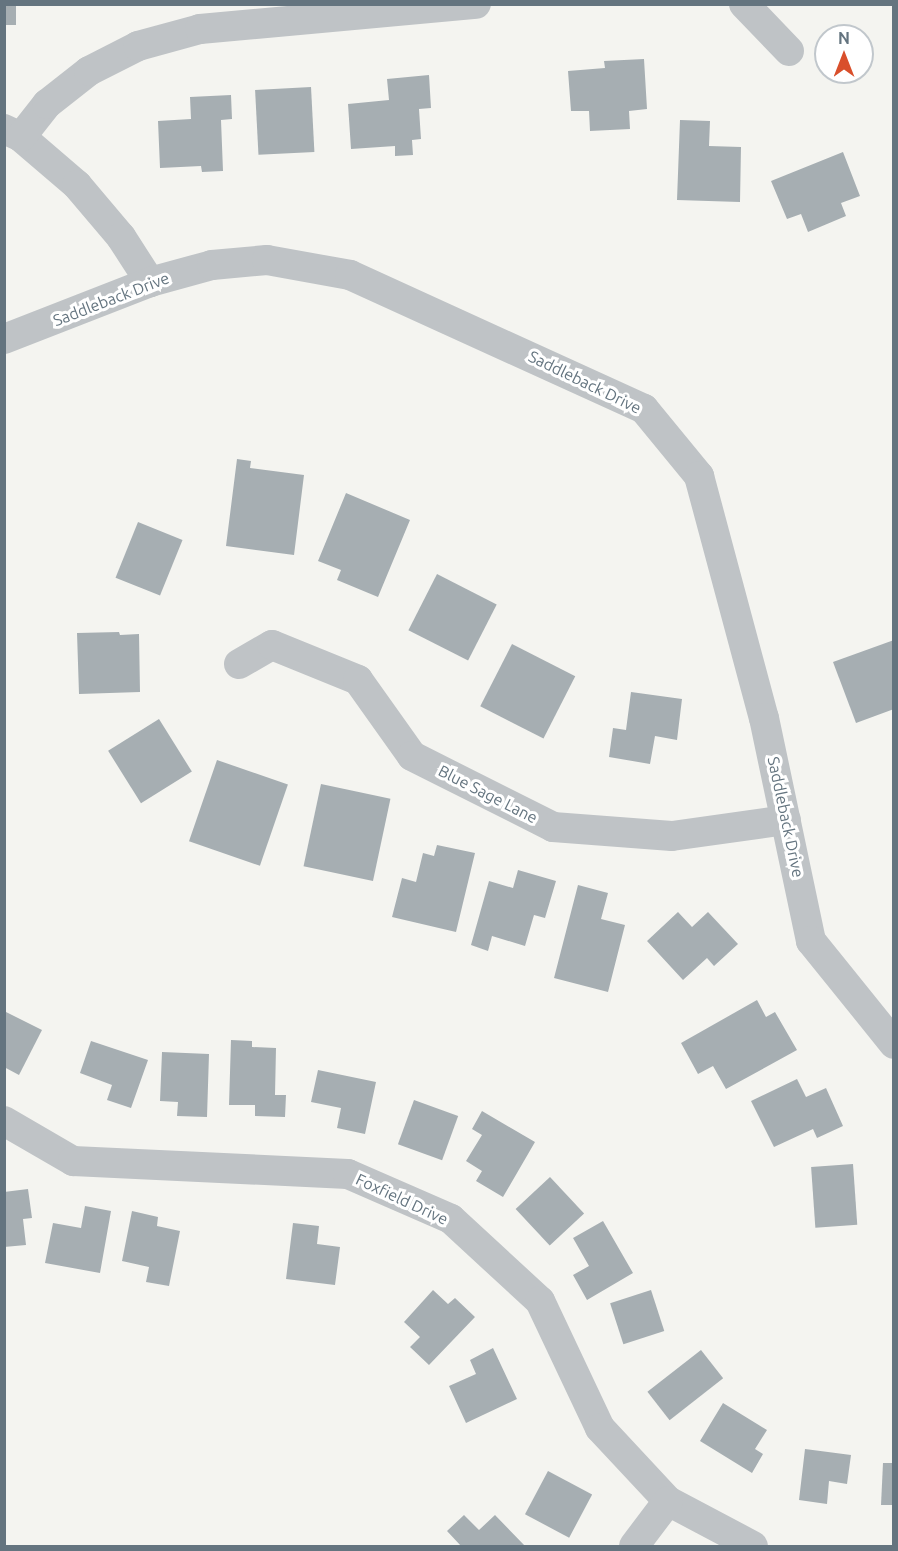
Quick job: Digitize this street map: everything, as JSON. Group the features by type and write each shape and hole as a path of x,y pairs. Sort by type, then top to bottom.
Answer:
{"street":[{"path":"150,282 121,237 77,185 13,133 89,71 138,46 200,29 476,4"},
{"path":"744,4 789,51"},
{"name":"Saddleback Drive","path":"4,339 150,282 212,265 267,260 350,275 644,409 699,477 764,718 811,941 894,1044"},
{"name":"Blue Sage Lane","path":"239,664 272,645 358,680 412,756 553,827 672,836 786,820"},
{"name":"Foxfield Drive","path":"4,1121 73,1161 348,1174 450,1219 540,1301 600,1428 668,1501 753,1546"},
{"path":"634,1546 668,1501"}],"building":[{"path":"4,4 16,4 16,25 4,25"},
{"path":"644,59 647,109 629,111 630,129 590,131 589,111 571,111 568,71 605,68 604,61"},
{"path":"429,75 431,108 419,109 421,139 412,140 413,155 395,156 395,146 351,149 348,104 389,100 387,79"},
{"path":"311,87 314,152 258,155 255,90"},
{"path":"231,95 232,119 221,120 223,171 202,172 201,166 160,168 158,121 191,119 190,97"},
{"path":"680,120 710,121 709,146 741,147 740,202 677,200"},
{"path":"843,152 860,196 841,203 846,216 808,232 801,214 787,219 771,181"},
{"path":"237,459 251,461 250,468 304,475 294,555 226,546"},
{"path":"346,493 410,520 378,597 337,580 341,570 318,561"},
{"path":"138,522 183,540 160,596 116,578"},
{"path":"437,574 497,604 468,661 408,630"},
{"path":"119,632 120,635 139,634 140,692 79,694 77,633"},
{"path":"894,640 894,709 856,723 833,662"},
{"path":"512,644 575,676 543,739 480,706"},
{"path":"631,692 682,699 677,740 655,736 650,764 609,757 613,728 626,730"},
{"path":"159,719 192,772 141,803 108,751"},
{"path":"217,760 288,784 260,866 189,841"},
{"path":"321,784 390,799 373,881 304,866"},
{"path":"437,845 475,853 456,932 392,917 402,878 416,882 423,853 434,856"},
{"path":"518,870 556,881 545,918 534,915 525,946 492,936 488,951 471,945 489,881 513,888"},
{"path":"578,885 608,893 601,919 625,925 608,992 554,978"},
{"path":"678,912 692,927 708,912 738,944 714,966 707,958 683,980 647,941"},
{"path":"757,1000 766,1017 775,1012 797,1050 726,1089 713,1066 698,1074 681,1043"},
{"path":"4,1011 42,1030 19,1075 4,1067"},
{"path":"231,1040 252,1041 252,1047 276,1048 275,1095 286,1095 285,1117 255,1116 255,1105 229,1105"},
{"path":"91,1041 148,1060 131,1108 107,1100 112,1085 80,1073"},
{"path":"162,1052 209,1054 207,1117 177,1116 178,1102 160,1101"},
{"path":"318,1070 376,1082 365,1134 337,1128 341,1108 311,1102"},
{"path":"797,1079 806,1097 826,1088 843,1126 817,1138 813,1129 774,1147 751,1101"},
{"path":"414,1100 458,1116 442,1160 398,1144"},
{"path":"482,1111 535,1142 503,1197 476,1181 482,1171 466,1161 482,1135 472,1129"},
{"path":"853,1164 857,1225 815,1228 811,1167"},
{"path":"550,1177 584,1214 550,1246 516,1209"},
{"path":"28,1189 32,1218 23,1219 26,1245 4,1247 4,1192"},
{"path":"85,1206 111,1211 100,1273 45,1263 53,1223 81,1228"},
{"path":"132,1211 158,1217 157,1226 180,1231 169,1286 146,1282 149,1267 122,1261"},
{"path":"603,1221 633,1273 587,1300 573,1275 589,1266 573,1238"},
{"path":"293,1223 319,1226 317,1244 340,1247 335,1285 286,1279"},
{"path":"433,1290 448,1304 455,1298 475,1317 429,1365 410,1347 420,1337 404,1322"},
{"path":"651,1290 664,1331 623,1344 610,1303"},
{"path":"493,1348 517,1399 466,1423 449,1386 476,1374 470,1360"},
{"path":"701,1350 723,1378 670,1420 647,1392"},
{"path":"723,1403 767,1430 755,1449 763,1454 752,1473 700,1441"},
{"path":"805,1449 851,1455 847,1484 829,1481 827,1504 799,1500"},
{"path":"883,1463 894,1463 894,1505 881,1505"},
{"path":"548,1471 592,1494 569,1538 525,1514"},
{"path":"464,1515 479,1530 495,1515 525,1546 461,1546 447,1531"}]}
